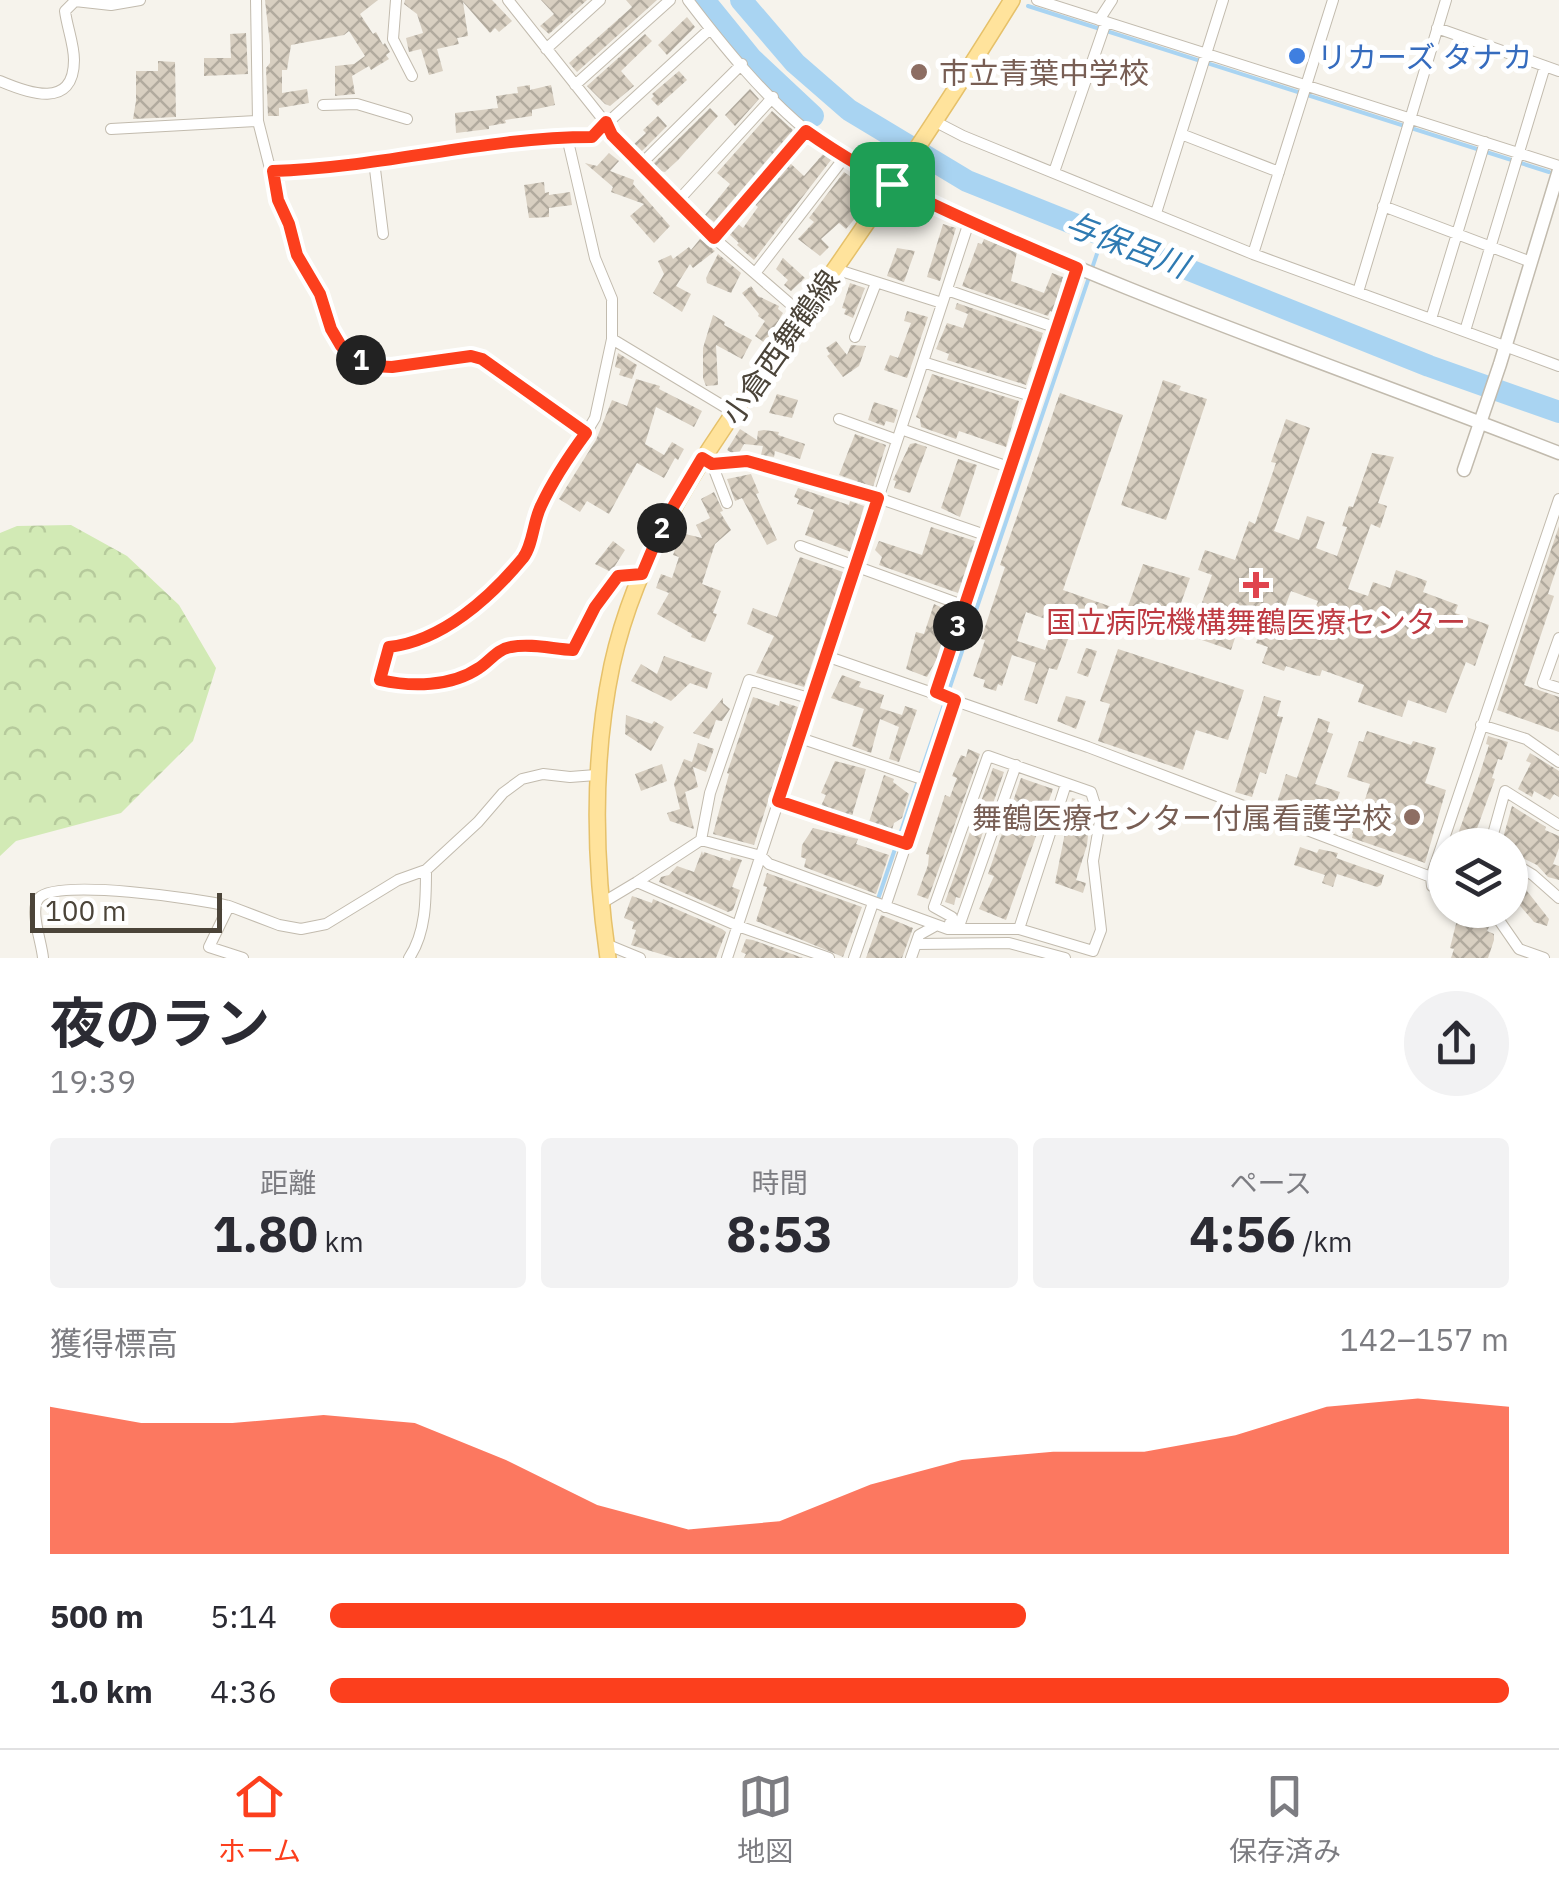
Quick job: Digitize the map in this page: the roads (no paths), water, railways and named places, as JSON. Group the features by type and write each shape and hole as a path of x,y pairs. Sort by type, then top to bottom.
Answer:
{"main road":[{"name":"小倉西舞鶴線","path":"607,951 596,775 612,665 664,522 707,461 732,412 933,126 1012,0"}],"street":[{"path":"0,81 38,96 58,90 66,84 74,66 65,11 68,5 75,0 111,5 140,0"},
{"path":"256,0 258,121 297,255 320,294 341,346 372,366 392,367 471,356 482,359 586,433"},
{"path":"396,0 393,39 412,76"},
{"path":"508,0 606,122 612,135 640,165 714,238 803,315"},
{"path":"517,11 529,0"},
{"path":"546,50 600,0"},
{"path":"576,86 670,0"},
{"path":"688,0 710,29 806,131 844,158 892,184 1077,268 1483,417 1559,453"},
{"path":"1037,0 1306,86 1408,124 1485,142 1559,168 1464,470"},
{"path":"1054,172 1112,0"},
{"path":"1156,214 1223,0"},
{"path":"1254,254 1333,0"},
{"path":"1358,292 1446,0"},
{"path":"1437,28 1559,71"},
{"path":"273,171 330,170 374,161 592,137 710,29"},
{"path":"640,165 742,64"},
{"path":"1466,332 1545,66"},
{"path":"676,202 773,97"},
{"path":"323,106 356,104 407,119"},
{"path":"111,129 258,121"},
{"path":"933,126 1254,254 1559,366"},
{"path":"714,238 806,131"},
{"path":"1181,134 1279,172"},
{"path":"567,137 595,258 612,299 612,340 595,418 539,510 524,556 444,629 419,642 389,647 380,680 402,685 465,676 512,646 573,650 595,607 618,576 642,574"},
{"path":"1431,319 1485,142"},
{"path":"756,272 844,158"},
{"path":"374,161 383,234"},
{"path":"1383,206 1531,262"},
{"path":"727,958 969,222"},
{"path":"836,268 942,303"},
{"path":"936,692 1077,268"},
{"path":"855,337 876,284"},
{"path":"947,290 1057,328"},
{"path":"612,340 732,412"},
{"path":"923,362 1034,397"},
{"path":"840,419 1011,468"},
{"path":"726,503 707,461 747,461 878,498 988,536"},
{"path":"1447,828 1559,499"},
{"path":"800,546 964,606"},
{"path":"1559,638 1543,683 1559,688"},
{"path":"826,656 936,692 1428,875"},
{"path":"602,902 702,840 710,793 749,680 812,699"},
{"path":"886,908 955,700"},
{"path":"1482,725 1526,738 1559,762"},
{"path":"800,738 928,780"},
{"path":"911,958 919,935 948,928 1019,929 1093,951 1101,930 1093,861 1100,821 1091,792 988,756 934,907 952,918 948,928"},
{"path":"948,928 1016,766"},
{"path":"42,958 34,909 38,898 49,891 72,887 204,900 279,925 301,929 326,924 398,880 426,870 522,778 543,774 596,775"},
{"path":"1019,929 1066,784"},
{"path":"1495,828 1505,791 1559,824"},
{"path":"778,801 907,844"},
{"path":"702,840 761,856 769,864 948,928"},
{"path":"409,958 418,945 426,870"},
{"path":"1528,872 1559,898"},
{"path":"637,882 738,926 829,958"},
{"path":"854,958 873,903"},
{"path":"202,958 229,906"},
{"path":"1501,928 1515,954 1544,958"},
{"path":"916,944 1008,943 1058,957"},
{"path":"984,958 988,945"},
{"path":"210,947 243,958"},
{"path":"607,951 640,958"}],"waterway":[{"path":"704,0 751,58 813,116"},
{"name":"与保呂川","path":"741,0 795,63 849,110 967,181 1429,366 1559,412"},
{"path":"1028,6 1549,172"},
{"path":"877,902 1103,236"}],"place":[{"name":"リカーズ タナカ","path":"1297,56"},
{"name":"市立青葉中学校","path":"919,72"},
{"name":"国立病院機構舞鶴医療センター","path":"1256,585"},
{"name":"舞鶴医療センター付属看護学校","path":"1412,817"}]}
